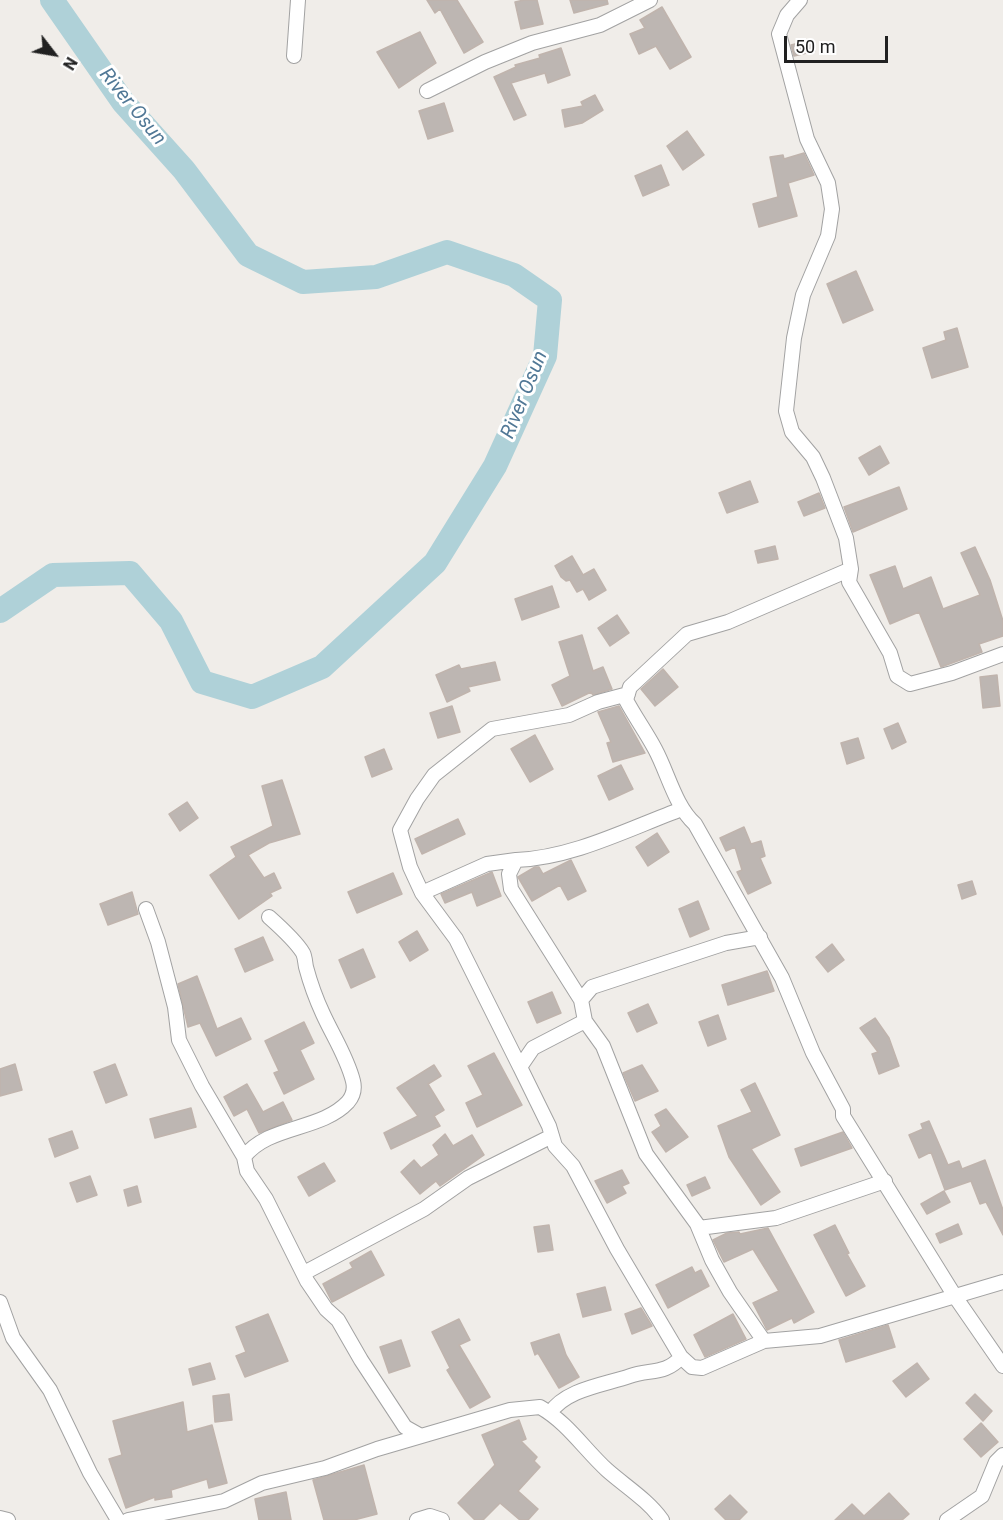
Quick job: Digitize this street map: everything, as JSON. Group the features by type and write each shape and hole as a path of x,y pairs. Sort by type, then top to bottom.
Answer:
{"street":[{"path":"294,56 298,28 298,0"},
{"path":"427,91 485,62 532,43 600,25 650,0"},
{"path":"800,0 787,15 779,33 807,138 828,183 832,209 828,236 802,295 791,359 786,411 792,432 813,457 823,478 846,538 851,569 849,582 890,653 897,676 910,684 952,673 1003,654"},
{"path":"851,569 728,622 687,634 652,664 630,687 626,700 638,725 654,747 682,809 695,824 782,978 813,1053 843,1109 843,1116 956,1298 1003,1366"},
{"path":"628,694 598,702 569,715 492,729 434,775 417,799 400,830 410,867 422,893 456,939 520,1067 555,1146 573,1166 617,1249 681,1357 693,1367 702,1368 764,1341 820,1336 956,1298 1003,1282"},
{"path":"422,893 487,864 537,859 682,809"},
{"path":"516,860 509,874 512,888 581,1000 585,1021 603,1046 646,1154 684,1203 699,1228 730,1292 764,1341"},
{"path":"146,909 158,942 175,1007 179,1040 202,1086 244,1157 247,1171 266,1199 304,1273 326,1309 338,1320 405,1427 421,1436"},
{"path":"244,1157 256,1145 315,1122 338,1109 346,1104 354,1091 340,1047 322,1014 304,955 268,917"},
{"path":"581,1000 592,987 726,943 760,937"},
{"path":"520,1067 532,1048 585,1021"},
{"path":"304,1273 424,1209 468,1178 552,1136"},
{"path":"699,1228 776,1218 885,1181"},
{"path":"0,1302 13,1338 50,1390 90,1473 118,1520"},
{"path":"550,1413 565,1398 630,1376 656,1373 681,1357"},
{"path":"128,1520 224,1501 262,1483 303,1474 510,1410 540,1407 550,1413 662,1520"},
{"path":"946,1520 982,1496 996,1462 1003,1455"},
{"path":"417,1520 430,1516 442,1520"},
{"path":"0,1518 8,1520"}],"building":[{"path":"427,0 457,0 483,42 464,53 440,9 435,13"},
{"path":"537,0 543,24 521,29 515,2"},
{"path":"570,0 607,0 608,4 574,13"},
{"path":"662,7 691,57 670,69 656,46 639,54 630,34 645,28 640,20"},
{"path":"420,32 436,63 399,88 377,52"},
{"path":"812,40 815,51 794,56 791,45"},
{"path":"561,48 570,75 548,83 545,73 511,83 526,115 514,120 494,77 516,67 515,65 540,58 539,55"},
{"path":"595,95 603,110 582,123 565,127 562,110 583,106 581,102"},
{"path":"444,103 453,131 428,139 419,111"},
{"path":"687,131 704,155 683,170 667,146"},
{"path":"804,153 814,175 788,183 797,216 759,227 753,204 778,197 770,157 783,155 784,159"},
{"path":"661,165 669,185 643,196 635,176"},
{"path":"856,271 873,310 843,323 827,284"},
{"path":"957,328 968,367 932,378 923,348 946,340 944,332"},
{"path":"880,446 889,463 869,475 859,458"},
{"path":"750,481 758,502 727,513 719,493"},
{"path":"899,487 907,509 853,532 844,507"},
{"path":"819,493 825,508 804,516 798,502"},
{"path":"775,546 778,559 758,563 755,551"},
{"path":"975,547 990,580 1003,621 1003,636 979,644 982,652 941,667 919,612 890,624 870,575 895,566 903,589 931,577 943,609 980,595 961,553"},
{"path":"572,556 583,575 594,569 606,590 589,600 583,589 577,592 570,580 566,581 561,577 555,566"},
{"path":"552,586 559,607 522,620 515,599"},
{"path":"617,615 629,633 610,646 598,628"},
{"path":"582,635 593,671 603,667 612,689 593,695 591,692 562,706 552,685 570,676 559,642"},
{"path":"495,662 500,680 468,687 470,691 447,702 436,675 459,665 461,669"},
{"path":"663,669 678,687 655,706 641,689"},
{"path":"997,675 1000,706 983,708 980,677"},
{"path":"452,706 460,732 438,738 430,713"},
{"path":"619,706 645,753 613,762 607,743 611,742 598,712"},
{"path":"898,723 906,742 892,749 884,729"},
{"path":"535,735 553,769 530,782 511,749"},
{"path":"858,738 864,758 847,764 841,743"},
{"path":"384,749 392,769 372,777 365,757"},
{"path":"621,765 633,789 609,800 598,776"},
{"path":"282,780 300,834 269,843 248,855 264,878 274,873 281,888 270,893 272,896 239,919 210,875 236,857 231,847 273,826 262,786"},
{"path":"187,802 198,818 180,831 169,814"},
{"path":"458,819 465,834 422,854 415,839"},
{"path":"744,827 751,844 761,841 765,856 760,858 771,883 748,894 737,872 742,870 735,847 726,851 720,838"},
{"path":"657,833 669,852 648,866 636,847"},
{"path":"571,860 586,891 568,900 560,885 532,901 518,877 535,867 539,867 543,874"},
{"path":"492,872 501,896 477,906 472,892 445,903 441,894"},
{"path":"393,873 402,894 357,913 348,892"},
{"path":"972,881 976,894 962,899 958,885"},
{"path":"132,892 138,914 108,925 100,904"},
{"path":"698,901 709,929 690,937 679,909"},
{"path":"417,931 428,950 410,961 399,942"},
{"path":"263,937 273,960 245,972 235,949"},
{"path":"832,944 844,960 828,972 816,957"},
{"path":"363,949 375,977 351,988 339,960"},
{"path":"767,971 774,991 728,1005 722,985"},
{"path":"197,976 217,1029 241,1018 251,1039 216,1056 200,1023 188,1027 178,984"},
{"path":"552,992 561,1013 537,1023 528,1002"},
{"path":"648,1004 657,1023 637,1032 628,1013"},
{"path":"718,1015 726,1039 708,1046 699,1022"},
{"path":"875,1018 889,1038 899,1066 879,1074 872,1054 878,1052 860,1028"},
{"path":"304,1022 314,1043 300,1050 314,1079 284,1094 274,1073 279,1071 265,1041"},
{"path":"494,1053 522,1105 477,1127 466,1103 483,1095 468,1066"},
{"path":"15,1064 22,1090 0,1096 0,1069"},
{"path":"115,1064 127,1095 106,1103 94,1072"},
{"path":"434,1065 441,1076 428,1084 444,1110 434,1116 440,1126 391,1149 384,1133 418,1116 397,1088"},
{"path":"642,1065 658,1091 635,1101 623,1073"},
{"path":"755,1083 780,1135 751,1149 780,1192 761,1205 729,1157 718,1126 752,1112 741,1090"},
{"path":"247,1084 263,1112 283,1102 292,1120 259,1133 247,1109 234,1116 224,1097"},
{"path":"191,1108 196,1127 155,1138 150,1119"},
{"path":"666,1109 688,1137 666,1152 652,1132 661,1126 655,1115"},
{"path":"929,1121 948,1165 959,1161 962,1169 985,1160 1003,1210 1003,1235 986,1202 980,1204 971,1181 945,1190 931,1152 919,1158 909,1135 923,1129 921,1124"},
{"path":"72,1131 78,1148 55,1157 49,1139"},
{"path":"843,1132 852,1148 801,1166 795,1149"},
{"path":"445,1134 453,1146 472,1135 484,1155 440,1186 436,1181 420,1194 401,1172 414,1160 421,1168 439,1155 433,1145"},
{"path":"324,1163 335,1181 309,1196 298,1177"},
{"path":"622,1170 629,1183 622,1186 626,1193 607,1203 595,1181"},
{"path":"90,1176 97,1195 77,1202 70,1183"},
{"path":"705,1177 710,1188 692,1196 687,1185"},
{"path":"137,1186 141,1202 128,1206 124,1190"},
{"path":"944,1191 950,1202 927,1214 921,1204"},
{"path":"958,1224 962,1234 940,1243 936,1234"},
{"path":"549,1225 553,1250 538,1252 534,1227"},
{"path":"835,1225 849,1253 847,1254 865,1286 846,1296 814,1235"},
{"path":"768,1228 814,1312 794,1323 792,1318 767,1330 753,1303 779,1291 753,1249 724,1262 713,1240 727,1233 739,1232 740,1234"},
{"path":"371,1251 384,1275 332,1302 323,1284 353,1268 350,1263"},
{"path":"692,1267 695,1273 701,1270 709,1286 668,1308 656,1285"},
{"path":"605,1287 611,1310 583,1317 577,1294"},
{"path":"641,1308 652,1326 632,1334 625,1314"},
{"path":"268,1314 288,1361 245,1377 236,1356 246,1352 236,1327"},
{"path":"733,1314 746,1339 705,1357 694,1335"},
{"path":"459,1319 470,1340 459,1345 490,1397 470,1408 447,1370 450,1368 432,1332"},
{"path":"888,1325 895,1347 846,1362 839,1340"},
{"path":"559,1334 566,1355 579,1377 559,1388 538,1353 535,1355 531,1343"},
{"path":"401,1340 410,1366 389,1373 380,1347"},
{"path":"210,1363 215,1379 193,1385 189,1369"},
{"path":"917,1363 929,1379 906,1397 893,1381"},
{"path":"229,1394 232,1420 215,1422 213,1396"},
{"path":"975,1394 992,1411 983,1421 966,1403"},
{"path":"183,1402 187,1432 212,1425 227,1483 209,1488 207,1479 171,1490 172,1497 155,1500 155,1497 126,1508 109,1459 122,1455 113,1421"},
{"path":"519,1420 526,1439 521,1441 537,1457 534,1461 540,1467 518,1491 538,1509 528,1520 520,1520 500,1503 483,1520 475,1520 458,1503 495,1465 482,1435"},
{"path":"981,1423 998,1442 981,1457 964,1439"},
{"path":"364,1465 377,1514 354,1520 324,1520 313,1480"},
{"path":"286,1492 291,1520 259,1520 255,1499"},
{"path":"889,1493 909,1514 902,1520 835,1520 852,1504 864,1516"},
{"path":"730,1495 747,1512 739,1520 726,1520 715,1509"}],"waterway":[{"name":"River Osun","path":"0,611 53,575 130,573 171,621 202,682 252,697 322,667 435,563 495,466 545,356 550,300 514,275 447,252 376,277 303,282 248,255 184,170 123,102 52,0"}]}
